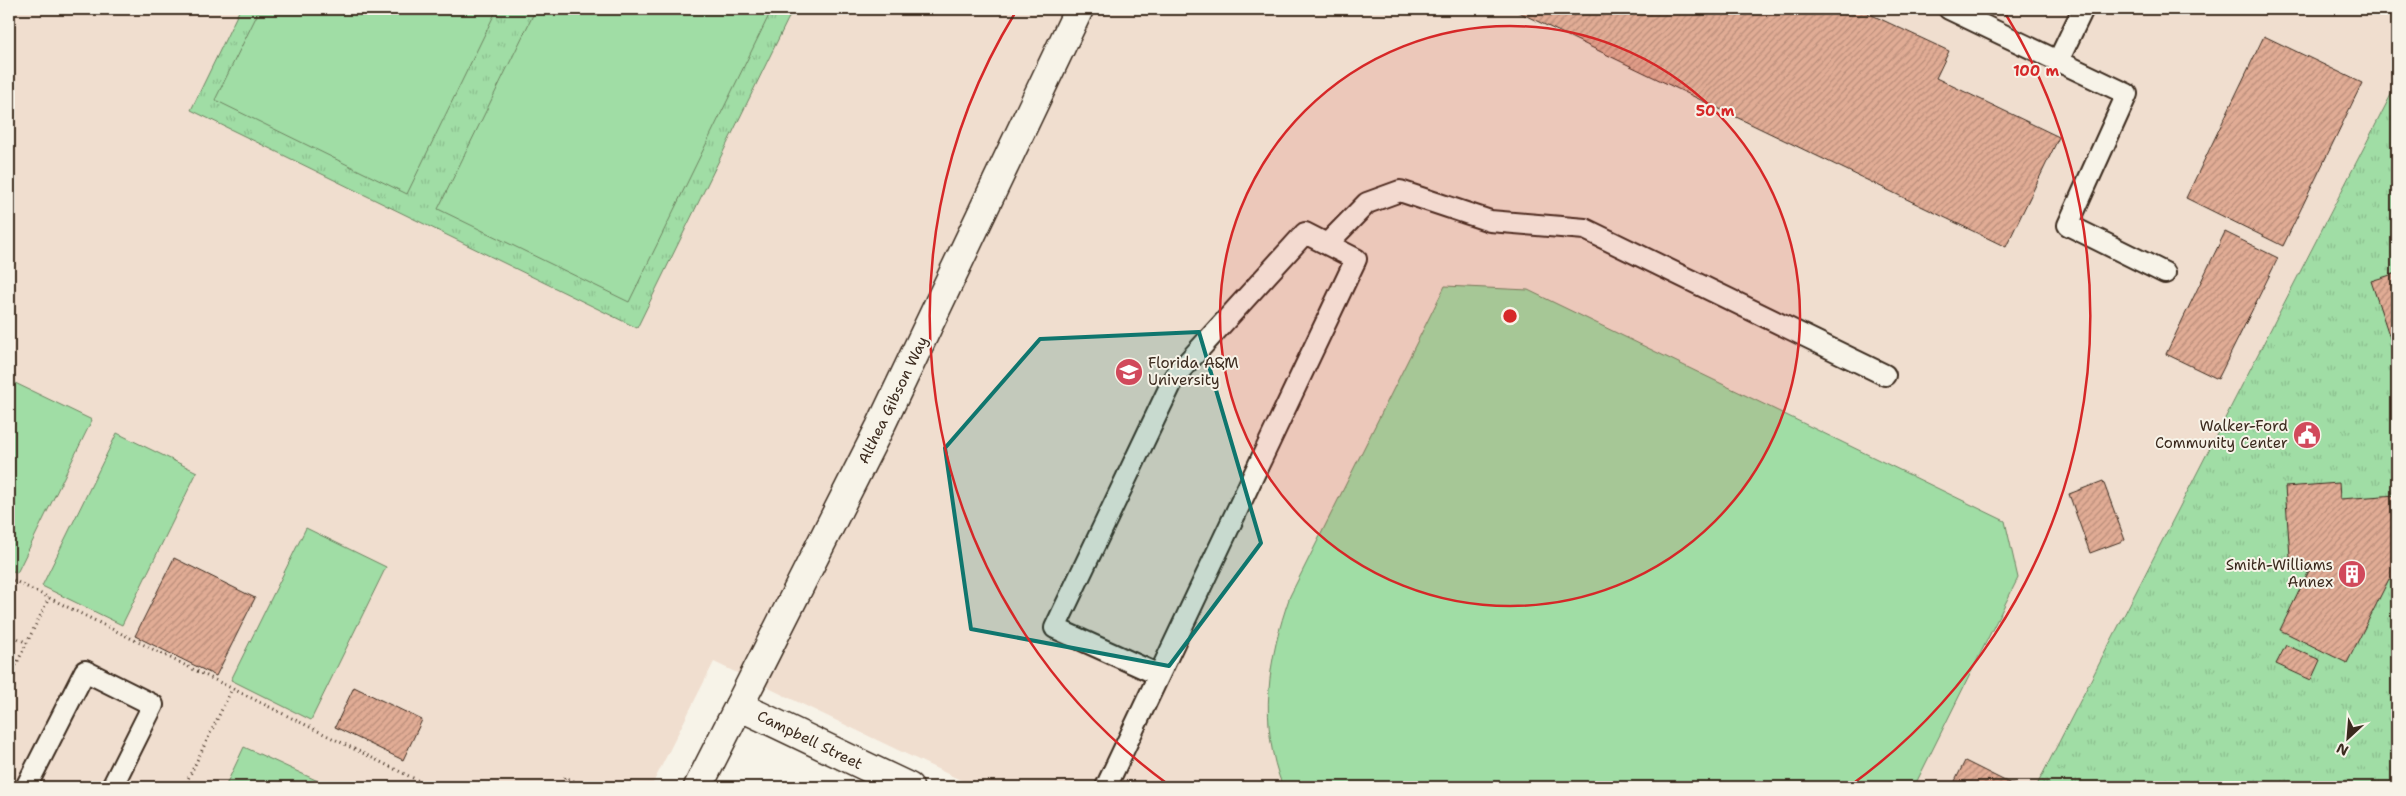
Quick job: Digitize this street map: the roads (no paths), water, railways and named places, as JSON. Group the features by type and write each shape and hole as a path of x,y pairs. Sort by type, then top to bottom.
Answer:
{"street":[{"name":"Althea Gibson Way","path":"698,787 880,427 1080,9"},
{"name":"Campbell Street","path":"739,706 909,787"}],"lane":[{"path":"1949,9 2128,94 2068,226 2166,273"},
{"path":"2058,61 2083,9"},
{"path":"1327,244 1367,203 1400,191 1490,221 1585,229 1885,375"},
{"path":"1106,787 1356,259 1305,234 1175,376 1055,628 1159,675"},
{"path":"26,787 86,671 153,705 112,787"}],"place":[{"name":"Florida A&M University","path":"1129,372"},
{"name":"Walker-Ford Community Center","path":"2307,435"},
{"name":"Smith-Williams Annex","path":"2352,574"}]}
